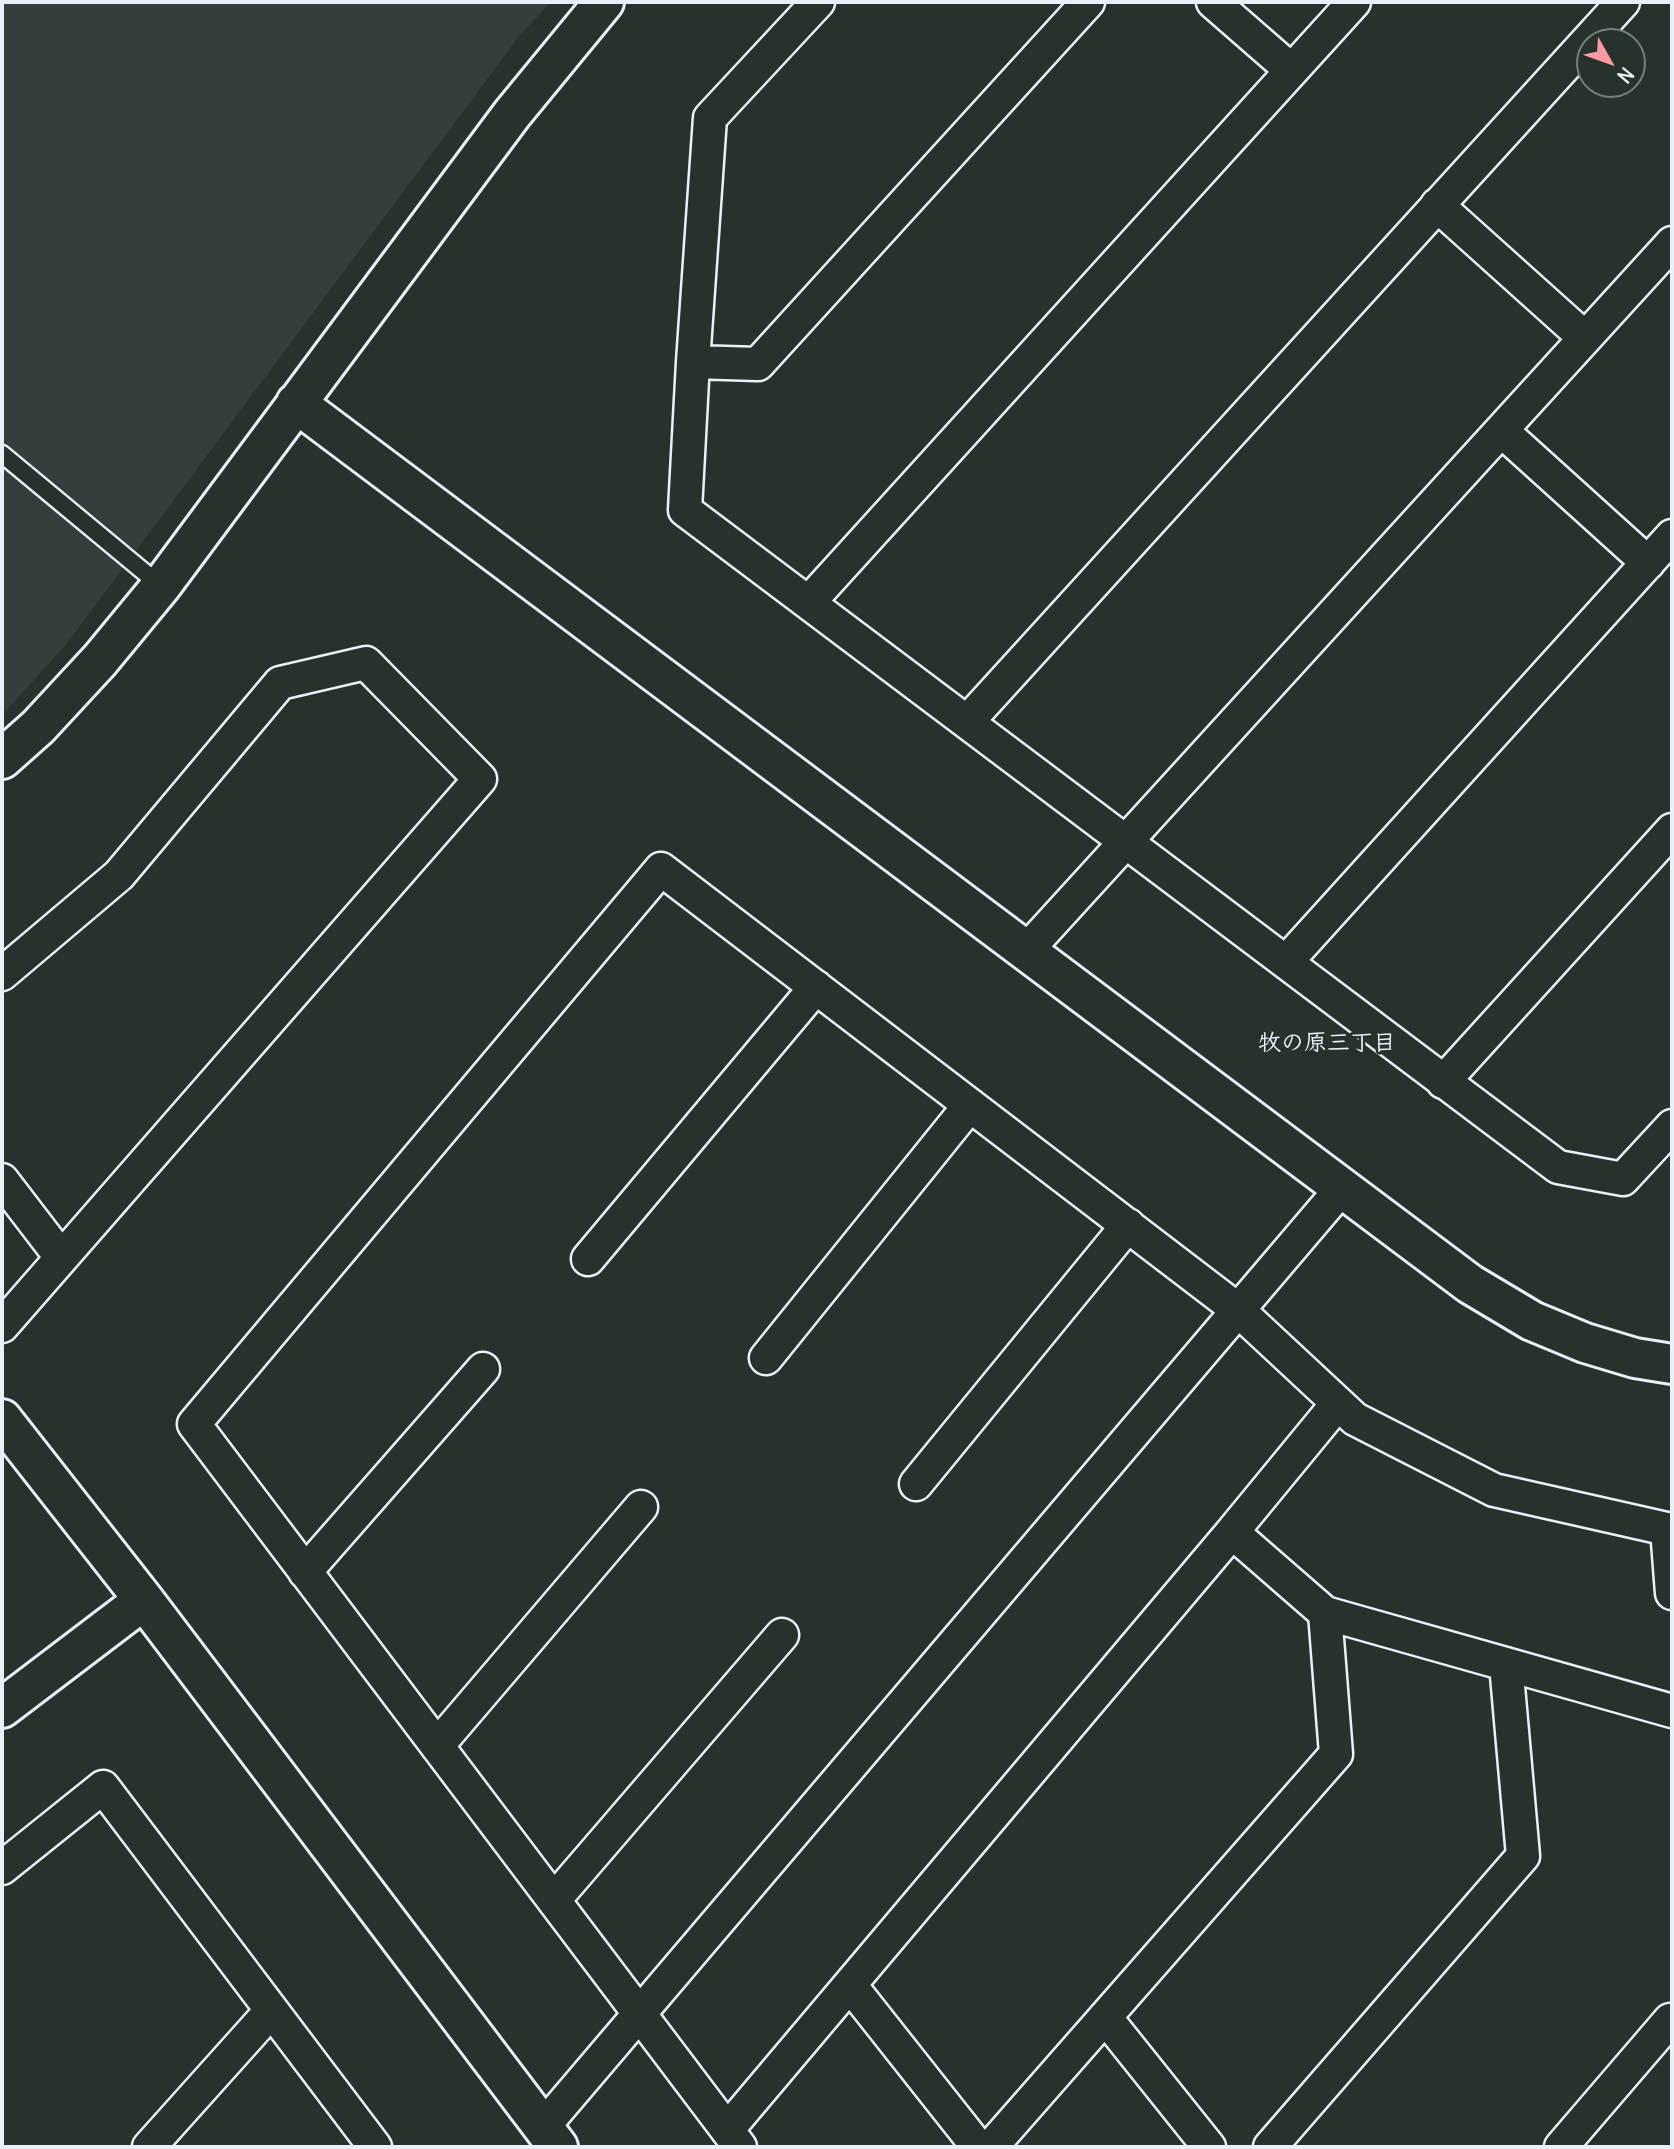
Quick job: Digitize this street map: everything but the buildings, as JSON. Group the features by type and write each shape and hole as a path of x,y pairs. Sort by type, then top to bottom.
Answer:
{"street":[{"path":"2,759 38,727 100,660 161,586 512,114 604,2"},
{"path":"818,2 710,118 685,510 1558,1167 1623,1180 1672,1126"},
{"path":"693,362 758,364 1088,2"},
{"path":"1213,2 1291,70"},
{"path":"810,602 1354,2"},
{"path":"967,722 1623,2"},
{"path":"1437,205 1585,338"},
{"path":"1026,951 1672,243"},
{"path":"296,403 1470,1284 1532,1321 1584,1343 1635,1358 1672,1364"},
{"path":"1502,432 1648,563"},
{"path":"1286,962 1672,536"},
{"path":"2,974 119,875 280,683 366,663 480,779 2,1326"},
{"path":"1443,1082 1672,830"},
{"path":"1338,1403 1233,1532 850,1985 734,2138 194,1424 661,869 1238,1310 1338,1403 1355,1419 1494,1490 1667,1530 1672,1593"},
{"path":"588,1259 816,987"},
{"path":"766,1358 970,1105"},
{"path":"2,1180 61,1257"},
{"path":"2,1419 144,1600 550,2137 639,2013 1342,1188"},
{"path":"916,1484 1128,1225"},
{"path":"305,1572 483,1369"},
{"path":"437,1746 641,1507"},
{"path":"1233,1532 1325,1613 1672,1711"},
{"path":"2,1708 144,1600"},
{"path":"991,2147 1336,1754 1325,1613"},
{"path":"554,1900 782,1635"},
{"path":"1270,2147 1523,1856 1506,1664"},
{"path":"2,1868 103,1787 374,2147"},
{"path":"850,1985 978,2147"},
{"path":"149,2147 271,2011"},
{"path":"1105,2017 1209,2147"},
{"path":"1561,2147 1672,2019"}],"lane":[{"path":"2,454 161,586"}],"shaded area":[{"path":"2,2 551,2 520,35 65,646 2,715"}],"district":[{"name":"牧の原三丁目","path":"1327,1043"}]}
